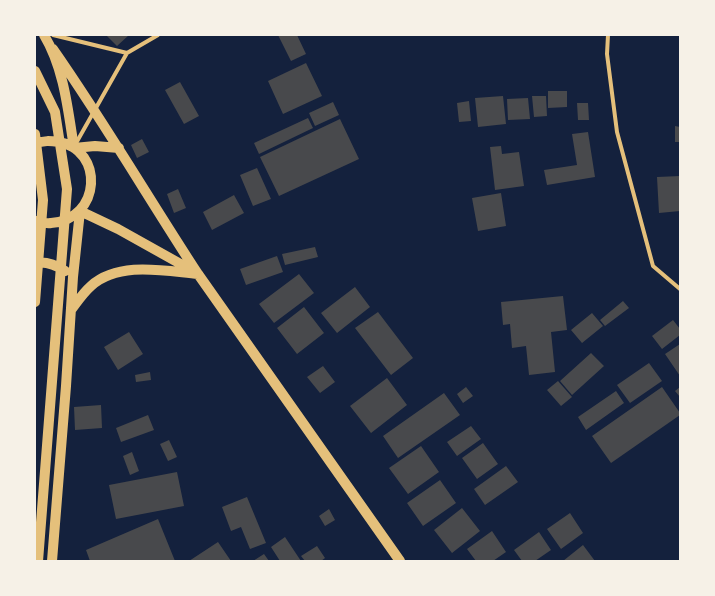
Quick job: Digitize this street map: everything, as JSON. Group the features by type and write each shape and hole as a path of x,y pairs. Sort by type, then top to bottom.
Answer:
{"main road":[{"path":"44,35 95,110 198,274 400,561"},
{"path":"53,49 63,86 74,148"},
{"path":"35,71 55,112 67,189 38,561"},
{"path":"35,134 43,200 35,302"},
{"path":"35,144 51,141 63,143 74,148 83,156 89,166 92,178 91,190 87,202 80,211 66,220 50,224 35,220"},
{"path":"74,148 95,146 119,148"},
{"path":"80,211 118,229 198,274"},
{"path":"52,561 73,277 80,211"},
{"path":"35,263 51,263 60,267 73,277"},
{"path":"71,310 91,286 111,273 140,269 198,274"}],"street":[{"path":"53,35 127,53"},
{"path":"74,148 127,53 158,35"},
{"path":"608,35 607,54 617,132 653,266 680,288"}],"building":[{"path":"106,35 129,35 117,46"},
{"path":"278,35 297,35 306,54 291,61"},
{"path":"306,63 322,96 283,114 268,81"},
{"path":"180,82 199,116 184,124 165,90"},
{"path":"548,91 567,91 567,107 548,108"},
{"path":"503,96 506,124 478,127 475,98"},
{"path":"532,96 546,96 547,116 534,117"},
{"path":"528,98 530,119 508,120 507,99"},
{"path":"469,101 471,121 459,122 457,103"},
{"path":"333,102 339,115 315,126 309,113"},
{"path":"577,103 588,103 589,120 578,120"},
{"path":"308,118 313,128 259,154 254,143"},
{"path":"340,119 359,159 279,196 260,157"},
{"path":"675,126 680,127 680,142 675,142"},
{"path":"588,132 595,177 547,185 544,170 577,165 572,134"},
{"path":"142,139 149,152 137,158 131,145"},
{"path":"501,146 502,154 519,152 524,186 495,190 490,147"},
{"path":"257,168 271,199 253,206 240,175"},
{"path":"680,176 680,211 659,213 657,177"},
{"path":"178,189 186,208 174,213 167,194"},
{"path":"501,193 506,226 478,231 472,198"},
{"path":"234,195 244,213 212,230 203,212"},
{"path":"315,247 318,257 285,265 282,254"},
{"path":"277,256 283,272 246,285 240,269"},
{"path":"299,274 314,293 274,323 259,304"},
{"path":"355,287 370,307 337,333 321,313"},
{"path":"563,296 567,330 551,332 555,372 529,375 526,346 512,348 510,324 503,325 501,302"},
{"path":"623,301 629,308 605,326 600,320"},
{"path":"304,307 324,333 297,354 277,328"},
{"path":"378,312 413,358 391,375 355,328"},
{"path":"592,313 603,326 582,343 571,330"},
{"path":"673,320 680,329 680,335 662,349 652,336"},
{"path":"129,332 143,354 118,370 104,347"},
{"path":"680,344 680,376 665,354"},
{"path":"591,353 604,366 572,395 560,381"},
{"path":"649,363 662,381 630,403 617,385"},
{"path":"323,366 335,382 320,393 307,377"},
{"path":"150,372 151,380 136,382 135,375"},
{"path":"387,378 407,405 371,433 350,406"},
{"path":"558,381 572,397 561,406 547,390"},
{"path":"466,387 473,396 463,403 457,394"},
{"path":"662,387 680,415 611,463 592,436"},
{"path":"680,387 680,397 675,391"},
{"path":"616,391 624,403 586,430 578,417"},
{"path":"444,393 460,415 398,458 383,436"},
{"path":"101,405 102,428 75,430 74,407"},
{"path":"148,415 154,430 121,442 116,428"},
{"path":"471,426 481,439 457,456 447,442"},
{"path":"169,440 177,457 168,461 160,444"},
{"path":"483,443 498,464 477,479 462,458"},
{"path":"421,446 439,472 408,494 389,468"},
{"path":"132,452 139,471 130,475 123,456"},
{"path":"506,466 518,482 485,505 474,489"},
{"path":"177,472 184,506 116,519 109,485"},
{"path":"440,480 456,503 423,526 407,503"},
{"path":"247,497 266,543 250,549 241,527 231,531 222,507"},
{"path":"462,508 480,531 452,553 434,530"},
{"path":"329,509 335,520 325,526 319,516"},
{"path":"570,513 583,533 561,549 547,529"},
{"path":"158,519 175,561 90,561 86,550"},
{"path":"492,531 506,552 493,561 476,561 467,549"},
{"path":"539,532 551,550 535,561 522,561 514,550"},
{"path":"285,537 301,561 280,561 271,547"},
{"path":"218,542 231,561 189,561"},
{"path":"583,545 595,561 563,561"},
{"path":"317,546 325,558 321,561 305,561 301,556"},
{"path":"264,554 269,561 253,561"}]}
